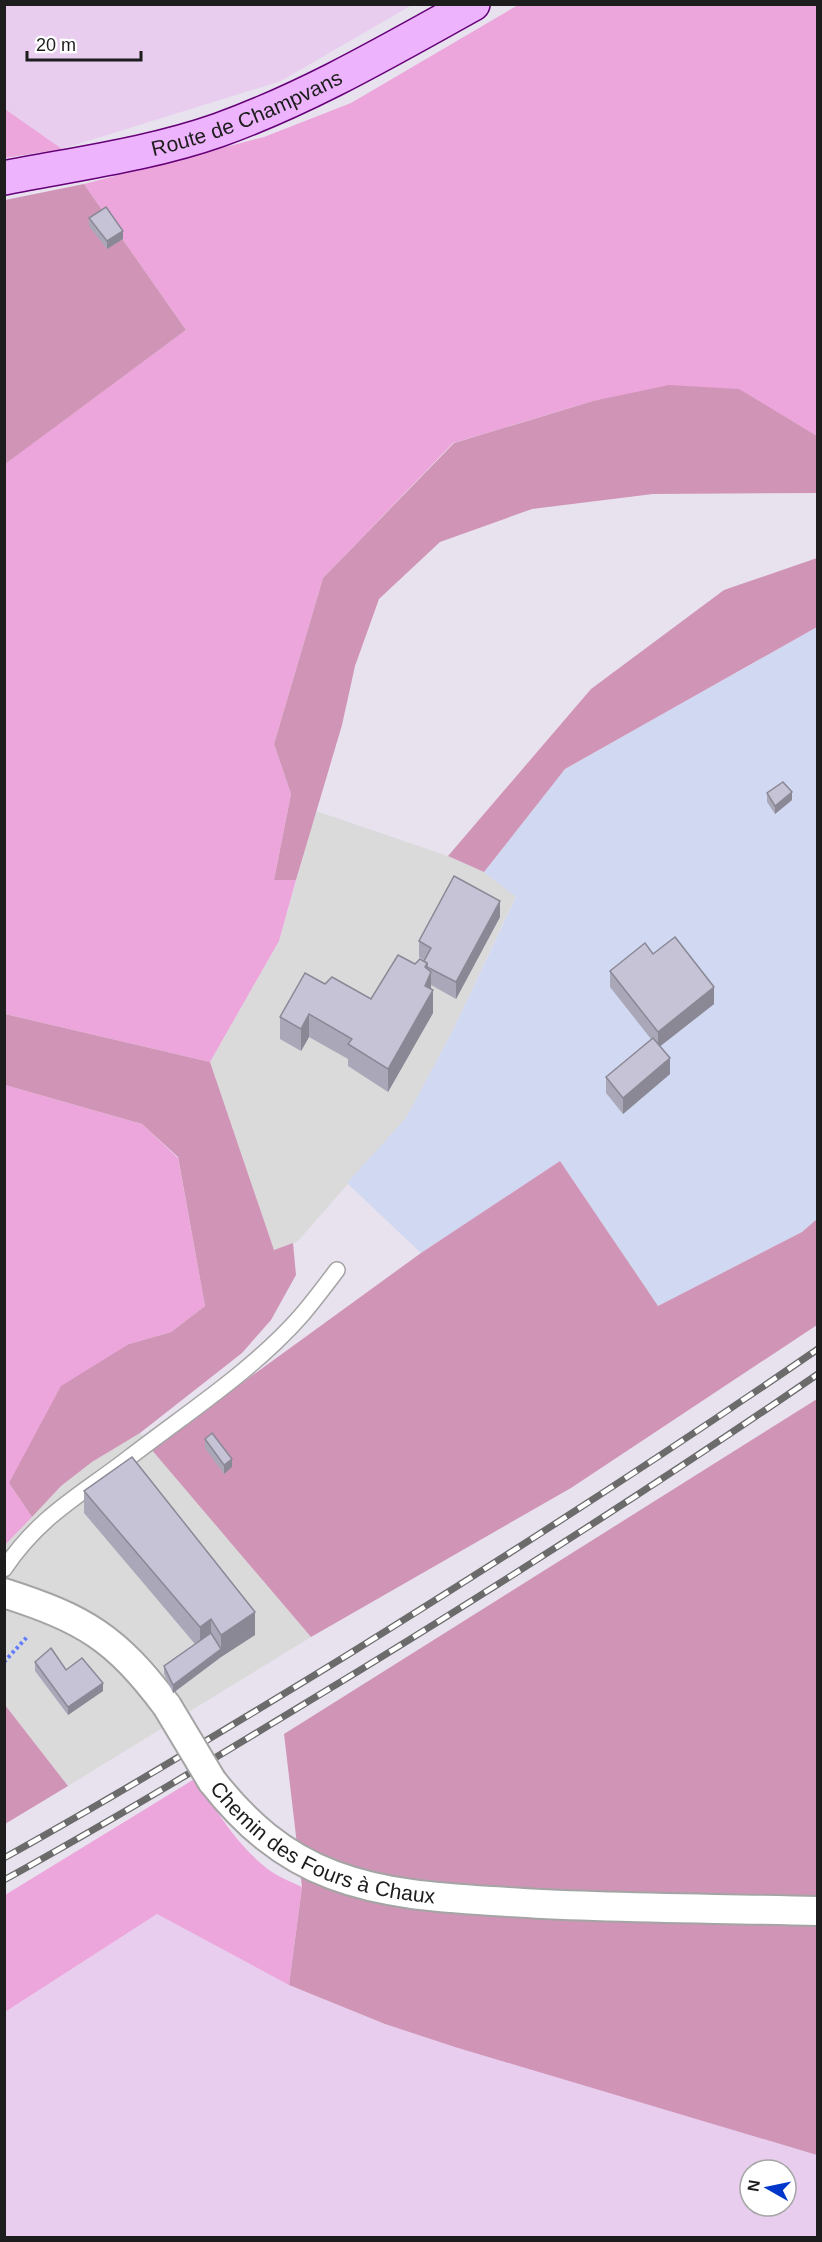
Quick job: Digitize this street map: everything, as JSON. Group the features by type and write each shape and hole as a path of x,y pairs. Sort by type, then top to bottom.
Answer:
{"main road":[{"name":"Route de Champvans","path":"4,178 127,153 217,130 303,96 473,4"}],"street":[{"name":"Chemin des Fours à Chaux","path":"4,1593 42,1605 100,1633 143,1674 167,1706 212,1781 238,1814 264,1837 298,1859 332,1875 382,1890 430,1897 549,1905 818,1911"}],"lane":[{"path":"4,1569 23,1540 71,1498 122,1463 264,1352 299,1318 337,1270"}],"shaded area":[{"path":"5,5 412,5 281,81 62,149 5,109"},
{"path":"518,5 817,5 817,436 739,390 593,401 453,443 323,578 274,744 291,794 274,880 296,880 279,941 210,1062 5,1014 4,464 186,330 84,184 264,137 351,103"},
{"path":"5,109 62,149 5,158"},
{"path":"84,184 186,330 5,464 5,200"},
{"path":"669,385 739,389 817,436 817,493 653,494 532,509 440,542 379,599 355,666 342,725 296,880 274,880 291,794 274,744 323,578 454,443 593,401"},
{"path":"817,558 817,627 565,769 484,872 448,856 591,689 724,590"},
{"path":"817,627 817,1219 802,1232 658,1306 560,1161 421,1253 347,1183 406,1118 453,1030 516,897 484,872 565,769"},
{"path":"316,811 448,856 484,872 516,896 453,1030 406,1118 297,1242 274,1250 210,1062 279,941"},
{"path":"5,1014 210,1062 274,1250 293,1243 296,1275 271,1320 242,1353 140,1433 92,1462 61,1486 32,1517 9,1483 61,1386 129,1344 171,1332 205,1306 178,1157 142,1124 5,1085"},
{"path":"5,1085 142,1124 178,1158 205,1306 171,1332 129,1344 9,1483 32,1517 5,1545"},
{"path":"560,1161 658,1306 802,1232 817,1219 817,1325 571,1488 311,1637 151,1449 421,1253"},
{"path":"817,1399 817,2155 455,2047 385,2024 289,1985 302,1887 284,1734"},
{"path":"140,1433 311,1637 68,1786 5,1705 5,1545 61,1486 92,1462"},
{"path":"5,1705 68,1786 5,1824"},
{"path":"196,1778 220,1816 249,1853 272,1872 302,1887 289,1985 157,1914 5,2012 5,1895"},
{"path":"157,1914 289,1985 385,2024 817,2155 817,2237 5,2238 5,2012"}],"building":[{"path":"106,207 123,231 107,241 89,218"},
{"path":"783,782 792,792 775,806 767,793"},
{"path":"454,876 500,901 456,982 427,967 424,961 431,948 419,941"},
{"path":"675,937 714,987 658,1032 610,971 645,943 653,954"},
{"path":"398,955 415,964 420,959 427,963 425,967 431,972 425,986 433,990 388,1069 348,1044 352,1039 309,1014 301,1029 280,1017 305,973 325,984 332,977 371,999"},
{"path":"653,1038 670,1058 623,1098 606,1077"},
{"path":"212,1433 232,1459 224,1465 205,1439"},
{"path":"132,1457 255,1612 221,1635 211,1619 200,1627 84,1491"},
{"path":"211,1633 221,1649 173,1685 164,1666"},
{"path":"51,1648 66,1670 82,1658 103,1683 68,1707 35,1662"}],"railway":[{"path":"4,1858 178,1758 408,1617 644,1466 818,1349"},
{"path":"4,1880 182,1778 415,1636 647,1489 818,1374"}]}
